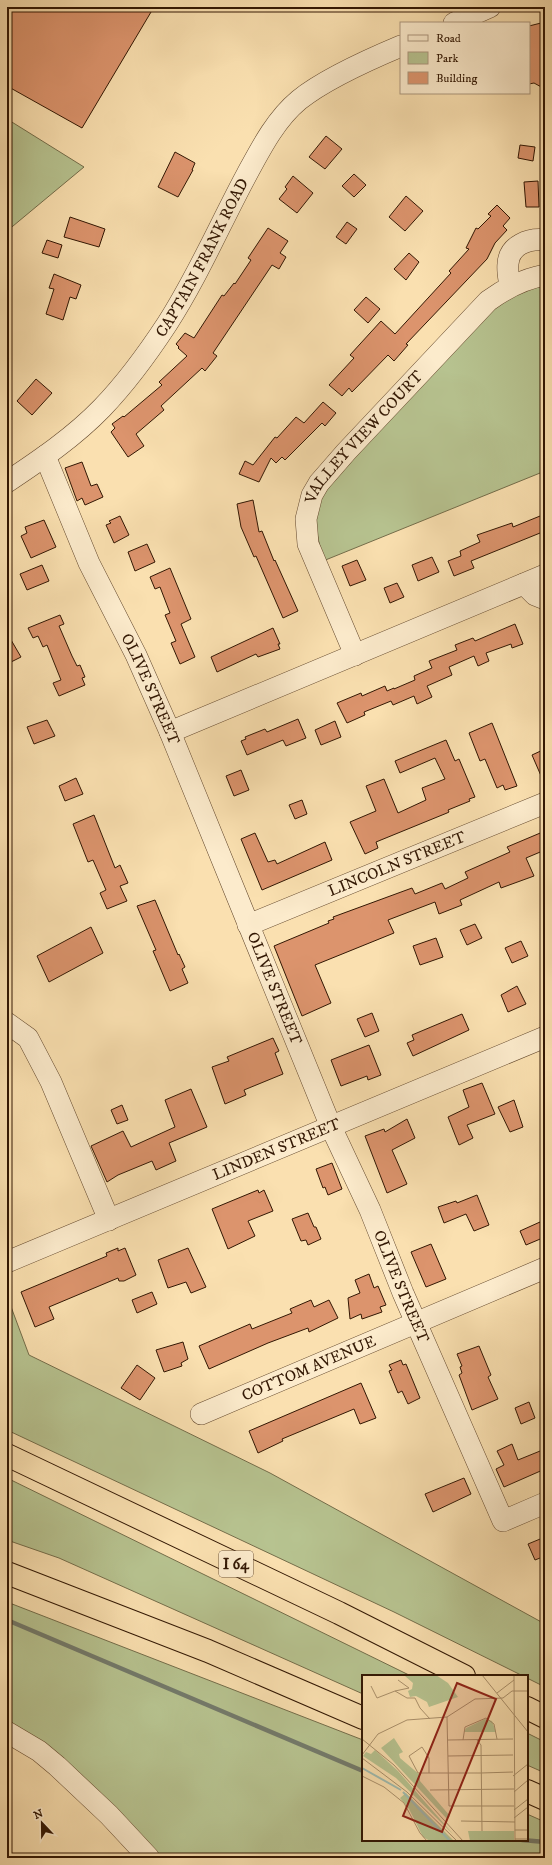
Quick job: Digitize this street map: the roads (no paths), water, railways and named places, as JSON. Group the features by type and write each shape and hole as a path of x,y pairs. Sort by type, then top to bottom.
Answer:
{"highway":[{"name":"I 64","path":"7,1455 339,1613 462,1675"},
{"path":"7,1573 208,1651 362,1718"},
{"path":"528,1708 545,1717"},
{"path":"528,1791 545,1799"}],"street":[{"path":"456,22 490,7"},
{"name":"CAPTAIN FRANK ROAD","path":"7,482 45,456 82,426 101,409 136,367 167,323 195,276 220,225 264,145 289,110 310,92 372,58 400,46"},
{"path":"510,286 508,265 510,255 526,241 545,240"},
{"name":"VALLEY VIEW COURT","path":"355,655 308,544 306,520 312,495 319,483 346,452 488,301 510,286 531,277 545,275"},
{"name":"OLIVE STREET","path":"45,456 89,563 136,655 170,732 331,1127 370,1210 503,1521 545,1503"},
{"path":"170,732 545,575"},
{"path":"524,584 535,594 545,599"},
{"name":"LINCOLN STREET","path":"248,925 545,804"},
{"path":"7,1023 28,1038 47,1076 109,1220"},
{"name":"LINDEN STREET","path":"7,1262 545,1037"},
{"name":"COTTOM AVENUE","path":"201,1414 545,1268"},
{"path":"7,1732 38,1751 57,1766 109,1815 149,1858"}],"waterway":[{"path":"7,1620 362,1771"},
{"path":"528,1841 545,1842"}]}
